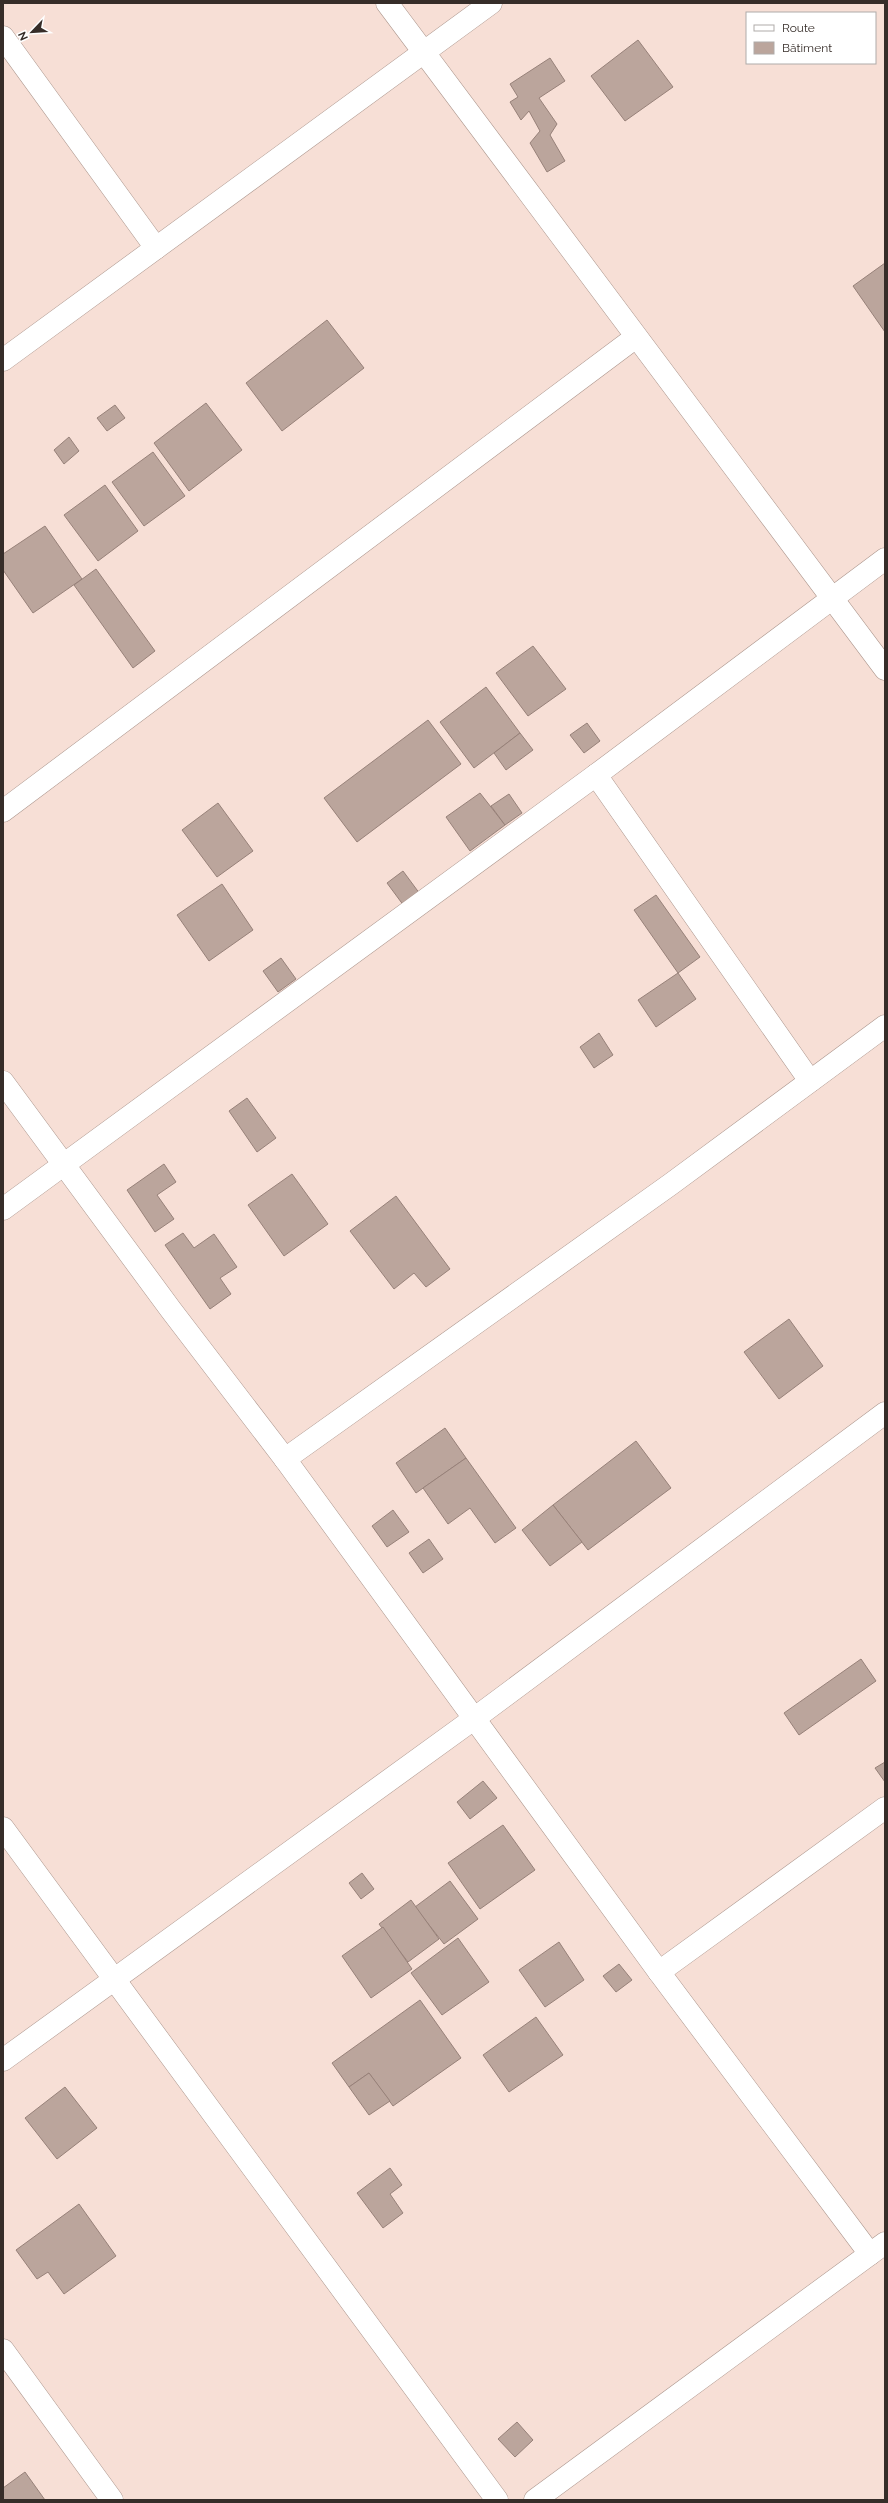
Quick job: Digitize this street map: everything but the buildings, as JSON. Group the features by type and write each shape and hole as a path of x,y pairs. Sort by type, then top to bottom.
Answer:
{"street":[{"path":"387,3 885,669"},
{"path":"3,360 491,3"},
{"path":"3,37 156,248"},
{"path":"3,811 636,337"},
{"path":"3,1209 596,775 885,559"},
{"path":"596,775 810,1081"},
{"path":"285,1459 671,1184 885,1026"},
{"path":"3,1082 171,1310 285,1459 659,1972 878,2248 535,2500"},
{"path":"3,2060 475,1718 885,1414"},
{"path":"659,1972 885,1808"},
{"path":"3,1828 497,2500"},
{"path":"3,2350 112,2500"}]}
